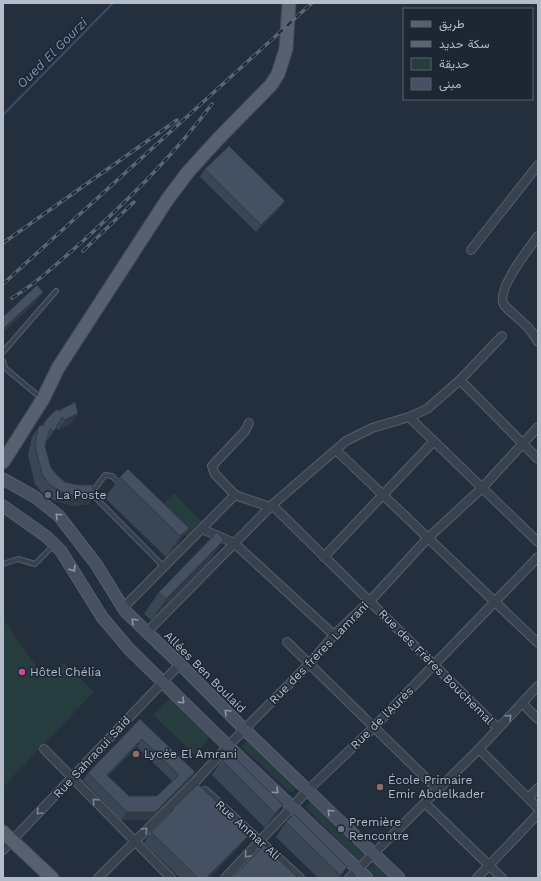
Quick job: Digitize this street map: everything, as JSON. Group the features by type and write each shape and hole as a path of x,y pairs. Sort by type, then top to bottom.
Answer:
{"main road":[{"path":"3,462 43,399 58,368 167,200 188,172 271,85 278,74 286,49 289,3"},
{"name":"Allées Ben Boulaid","path":"3,479 34,497 64,522 96,564 123,608 146,633 180,664 372,854 399,878"},
{"path":"3,506 30,524 54,545 75,572 102,617 125,644 162,682 367,878"},
{"path":"6,841 52,878"}],"street":[{"path":"471,250 538,165"},
{"path":"538,236 510,276 502,299 504,305 522,320 533,332 538,342"},
{"path":"146,633 270,506 346,441 372,428 409,417 427,409 460,380 502,336"},
{"path":"460,380 538,459"},
{"path":"409,417 433,442 538,542"},
{"path":"123,608 164,567 182,543 202,528 235,495 215,474 212,466 245,431 249,424"},
{"name":"Rue des frères Lamrani","path":"98,878 195,782 244,729 309,664 334,635 370,601 427,539 482,488 521,443 538,426"},
{"path":"324,557 433,442"},
{"path":"336,450 384,494 427,539 538,643"},
{"name":"Rue des Frères Bouchemal","path":"235,495 270,506 370,601 498,728"},
{"path":"202,528 234,543 334,635"},
{"name":"Rue de l'Aurès","path":"225,878 308,790 373,728 433,665 496,603 538,557"},
{"path":"287,642 373,728 437,789"},
{"name":"Rue Sahraoui Said","path":"6,841 73,778 180,664"},
{"path":"348,878 479,749 523,704 538,686"},
{"path":"523,704 538,719"},
{"path":"44,749 134,842 172,878"},
{"path":"479,749 538,808"},
{"name":"Rue Anmar Ali","path":"195,782 300,878"},
{"path":"528,797 538,788"},
{"path":"425,803 502,878"},
{"path":"477,878 538,814"}],"lane":[{"path":"3,352 56,291"},
{"path":"3,361 5,368 43,399"},
{"path":"124,487 112,476 105,475 92,494 164,567"},
{"path":"3,564 18,559 35,564 54,545"}],"green space":[{"path":"174,493 203,523 187,538 159,508"},
{"path":"3,619 41,673 64,663 94,692 3,787"},
{"path":"171,698 210,737 195,755 153,715"},
{"path":"249,740 300,785 291,793 241,746"},
{"path":"313,800 367,855 358,863 305,806"},
{"path":"376,861 393,878 374,878 366,871"}],"building":[{"path":"229,146 285,201 261,225 205,169"},
{"path":"37,285 43,292 3,329 3,317"},
{"path":"75,402 78,413 65,420 62,417 54,431 50,429 45,446 51,468 59,477 65,482 78,485 92,485 95,495 79,497 61,492 49,484 42,474 35,446 38,428 40,425 43,426 46,420 57,409 58,411"},
{"path":"128,469 189,528 180,536 120,477"},
{"path":"217,532 224,540 166,599 159,592"},
{"path":"140,719 195,772 155,812 127,812 88,773","holes":["142,739 179,775 157,796 129,796 107,775"]},
{"path":"230,753 283,805 275,813 222,760"},
{"path":"198,784 250,834 206,878 198,878 151,832"},
{"path":"294,814 347,867 340,875 286,822"},
{"path":"264,845 298,878 232,878"}],"waterway":[{"name":"Oued El Gourzi","path":"3,115 113,3"}],"railway":[{"path":"3,284 312,3"},
{"path":"12,298 49,271 118,209 151,176 212,104"},
{"path":"3,243 177,120"},
{"path":"83,251 134,202"}],"place":[{"name":"La Poste","path":"48,495"},
{"name":"Hôtel Chélia","path":"22,672"},
{"name":"Lycée El Amrani","path":"136,754"},
{"name":"École Primaire Emir Abdelkader","path":"380,787"},
{"name":"Première Rencontre","path":"341,829"}]}
